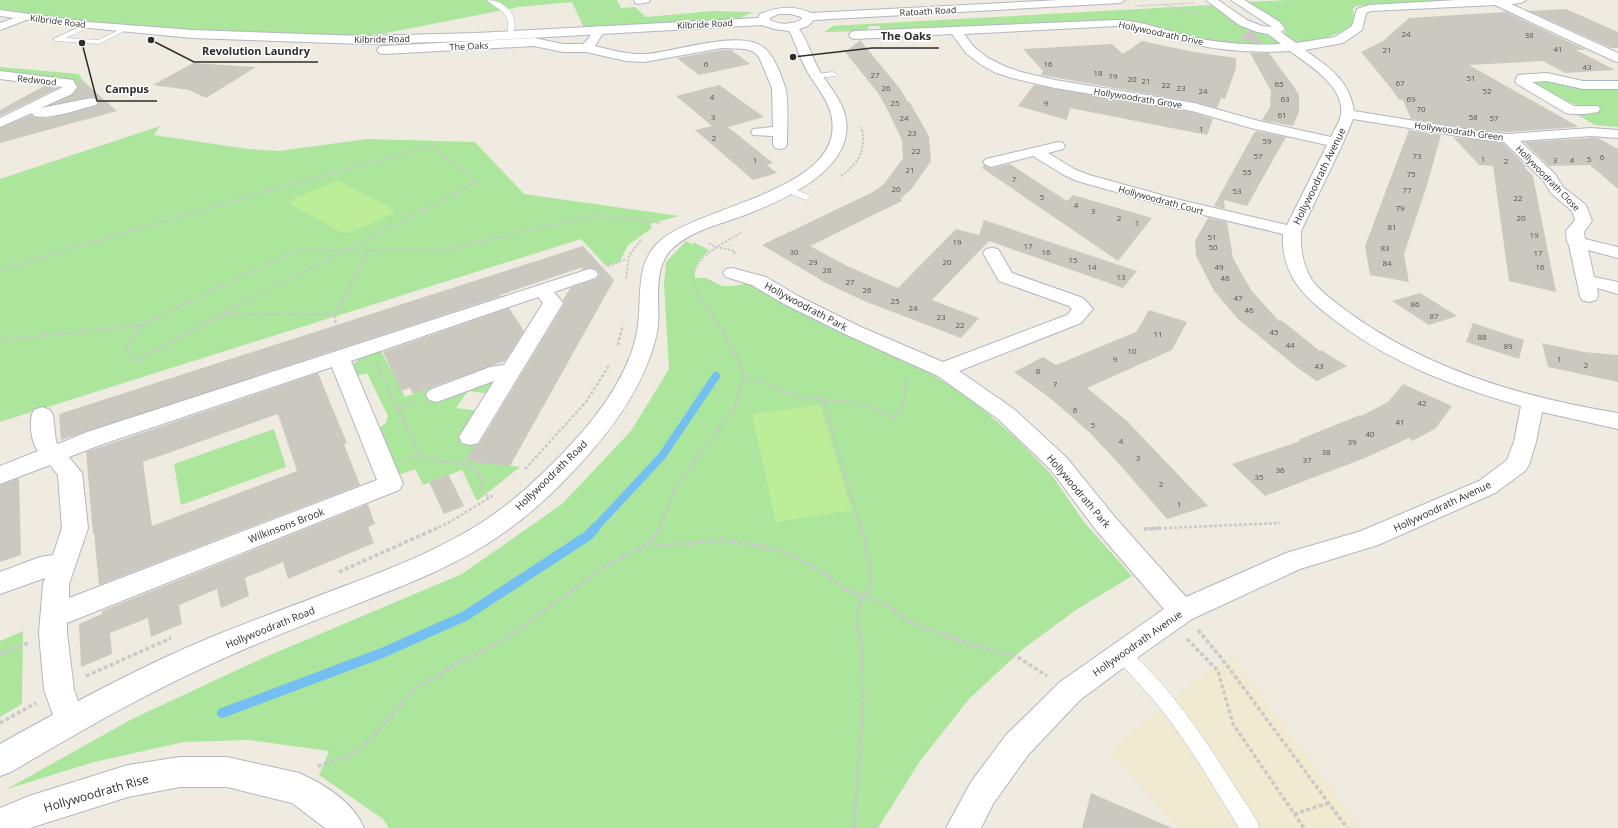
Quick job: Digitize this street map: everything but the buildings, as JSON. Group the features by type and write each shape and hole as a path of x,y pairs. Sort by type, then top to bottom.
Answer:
{"street":[{"name":"Ratoath Road","path":"764,21 772,25 792,18 1120,0"},
{"path":"1211,0 1248,26 1259,30 1272,31 1278,28 1276,24 1236,0"},
{"name":"Hollywoodrath Drive","path":"856,35 875,30 954,30 1118,23 1130,24 1175,37 1212,44 1274,48 1292,47 1339,40 1348,36 1358,28 1361,11 1369,8 1521,0"},
{"path":"1497,1 1618,58"},
{"path":"762,3 792,18"},
{"name":"Kilbride Road","path":"0,13 125,29 246,37 364,40 510,35 764,21"},
{"path":"764,21 764,16 767,14 792,18"},
{"path":"0,27 25,17"},
{"name":"Hollywoodrath Road","path":"0,761 137,684 217,648 391,580 443,557 492,528 528,501 572,458 600,426 630,380 646,337 650,308 650,277 654,260 660,250 687,231 758,204 796,193 807,178 823,166 839,142 839,115 824,75 805,56 802,42 796,31 792,18"},
{"path":"586,48 593,41 599,30"},
{"name":"Hollywoodrath Grove","path":"954,30 970,50 984,61 999,69 1017,75 1055,84 1194,107 1256,125 1336,143"},
{"path":"1272,31 1328,73 1340,88 1346,101 1348,114"},
{"name":"The Oaks","path":"382,50 534,42 563,48 586,48 626,57 644,58 722,44 748,45 758,49 765,56 779,88 779,138 758,132"},
{"name":"Redwood","path":"0,76 68,83 70,87 67,90 0,123"},
{"path":"1593,109 1571,110 1522,81 1523,78 1547,77 1583,85 1618,85"},
{"name":"Redwood","path":"26,111 37,113 52,111 91,102"},
{"name":"Hollywoodrath Avenue","path":"963,828 982,793 1017,745 1070,691 1121,652 1175,615 1295,560 1369,538 1433,512 1486,487 1517,465 1525,442 1533,402 1475,384 1390,349 1324,304 1304,281 1296,264 1291,243 1292,231 1336,143 1348,114"},
{"name":"Hollywoodrath Green","path":"1348,114 1477,135 1508,138 1591,132 1618,134"},
{"name":"Hollywoodrath Close","path":"1508,138 1549,177 1557,190 1580,209 1584,221 1575,231 1576,242 1587,288 1618,288"},
{"path":"991,162 1058,146"},
{"name":"Hollywoodrath Court","path":"1036,152 1069,172 1083,178 1180,205 1292,231"},
{"path":"1576,242 1606,248 1618,253"},
{"path":"945,371 954,365 1074,319 1083,309 1076,302 1005,277 992,253"},
{"name":"Hollywoodrath Park","path":"732,273 759,281 805,307 854,331 945,371 1006,414 1059,464 1112,530 1175,615"},
{"path":"0,475 95,438 589,274"},
{"path":"470,437 553,303 542,290"},
{"name":"Wilkinsons Brook","path":"54,616 391,484 339,358"},
{"path":"437,395 497,372 510,372"},
{"path":"1533,402 1618,421"},
{"path":"42,415 45,444 70,473 75,528 56,584 53,633 56,673 59,690 70,721"},
{"path":"0,583 40,568 63,564"},
{"name":"Hollywoodrath Rise","path":"0,824 29,812 128,781 180,772 227,772 299,789 335,814 347,828"}],"lane":[{"path":"490,0 507,10 512,23 510,35"},
{"path":"89,25 57,39 99,42 125,29"},
{"path":"1121,652 1158,691 1193,740 1250,828"}],"path":[{"path":"1162,5 1205,16"},
{"path":"0,270 250,196 431,146 477,182 136,361 126,347 143,325"},
{"path":"0,340 143,325 296,250 446,250 594,214 656,222 664,226"},
{"path":"320,766 350,756 370,740 413,690 458,663 503,641 604,567 636,552 657,534 679,481 712,441 735,406 744,376 738,359 721,328 703,304 693,282 697,263 716,246"},
{"path":"223,314 335,315"},
{"path":"744,376 802,397 859,403 895,417 898,415 903,405 904,386 908,371 920,359"},
{"path":"823,400 866,546 872,586 868,592 861,596"},
{"path":"384,466 420,455 434,460 470,465 479,474 484,493 490,498"},
{"path":"1112,530 1280,523"},
{"path":"647,544 724,540 765,547 795,556 828,576 846,590 886,604 910,622 940,634 983,648 1016,656 1070,691"},
{"path":"854,828 863,702 862,651 857,620 861,596"},
{"path":"1175,615 1224,660 1347,828"},
{"path":"1175,615 1218,671 1233,724 1304,828"},
{"path":"1294,814 1329,803"}],"shaded area":[{"path":"1232,657 1360,828 1179,828 1109,752 1208,670"}],"green space":[{"path":"0,0 617,0 621,8 635,7 646,17 713,11 753,12 736,20 584,28 572,2 519,7 376,35 303,36 94,23 0,9"},
{"path":"1288,0 1468,0 1357,6 1353,8 1354,17 1351,27 1322,39 1298,42 1284,34 1286,29 1247,2"},
{"path":"1211,5 1253,29 1279,41 1278,45 1264,46 1206,40 1139,24 888,32 882,30 879,26 869,26 867,31 824,32 833,26"},
{"path":"0,67 79,74 86,86 90,98 58,107 45,109 39,108 74,86 0,73"},
{"path":"1540,80 1554,80 1618,88 1618,127 1595,125 1576,114 1601,112 1592,108 1572,104 1557,97 1534,83"},
{"path":"160,126 154,135 248,149 279,151 367,139 475,142 524,194 679,216 650,224 652,228 628,245 620,261 606,266 581,239 0,422 0,179"},
{"path":"340,182 394,209 394,213 353,232 343,233 290,204 292,200 332,183"},
{"path":"686,241 692,244 695,243 709,250 696,266 695,278 706,278 722,286 735,286 748,283 830,328 907,360 968,396 1019,441 1051,474 1084,522 1132,576 1076,610 1024,648 969,699 920,761 878,828 389,828 383,819 319,775 329,751 249,740 184,742 94,762 7,789 132,719 263,658 462,574 562,504 631,431 669,369 664,284 666,262"},
{"path":"381,351 405,397 432,387 438,397 489,378 495,387 490,394 468,391 456,408 480,411 461,440 480,443 470,461 520,467 477,501 462,470 423,485 415,469 399,475 379,428 386,423 388,416 367,373 357,376 352,365 361,358"},
{"path":"820,405 852,510 776,522 752,414"},
{"path":"274,429 286,467 181,505 174,464"},
{"path":"23,631 22,704 0,717 0,641"}],"waterway":[{"path":"594,529 662,456 716,376"},
{"path":"222,713 382,653 465,616 589,535 595,528"}],"place":[{"name":"Revolution Laundry","path":"151,40"},
{"name":"Campus","path":"82,43"},
{"name":"The Oaks","path":"793,57"}]}
